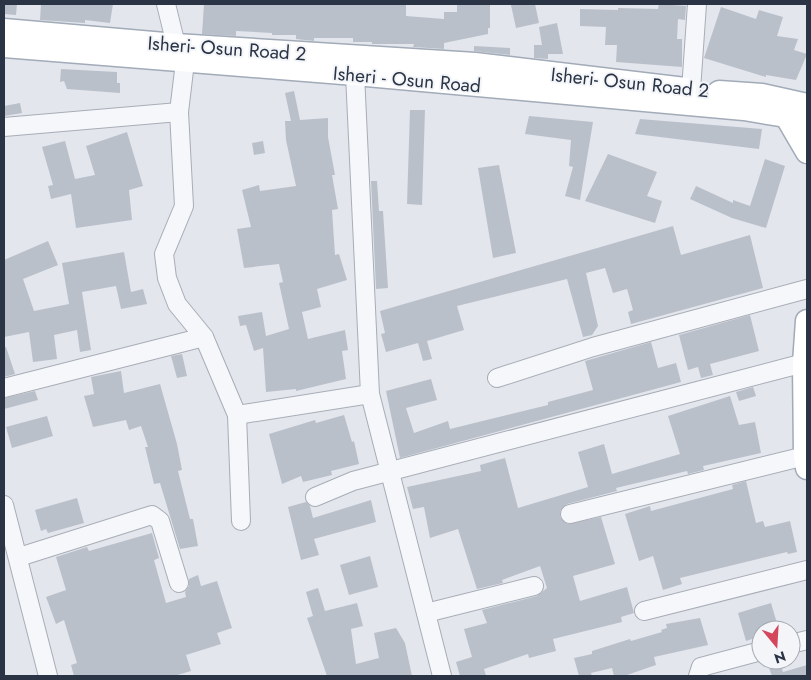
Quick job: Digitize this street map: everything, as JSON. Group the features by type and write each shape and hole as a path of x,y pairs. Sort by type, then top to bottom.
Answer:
{"main road":[{"name":"Isheri- Osun Road 2","path":"4,30 178,56 475,64 691,90 762,95 807,105"},
{"name":"Isheri - Osun Road","path":"4,46 178,56 744,109 786,116 807,126"},
{"path":"786,116 807,152"},
{"path":"806,462 804,363 807,321"}],"street":[{"path":"166,4 178,56 184,206 164,254 167,278 177,304 204,337 238,415 241,521"},
{"path":"691,90 697,4"},
{"path":"355,74 370,394 442,676"},
{"path":"4,127 179,112"},
{"path":"497,378 593,347 807,289"},
{"path":"4,388 204,337"},
{"path":"315,497 353,481 804,363"},
{"path":"238,415 370,394"},
{"path":"570,514 806,462"},
{"path":"4,505 19,557 48,676"},
{"path":"19,557 152,515 160,521 179,583"},
{"path":"644,611 807,570"},
{"path":"426,613 534,586"},
{"path":"698,676 701,667 751,654"}],"building":[{"path":"4,4 17,4 16,15 4,14"},
{"path":"41,4 113,4 110,23 85,20 85,23 40,20"},
{"path":"204,4 406,4 406,16 444,19 444,12 457,12 457,4 490,4 490,28 488,28 488,34 444,43 444,49 413,47 414,44 353,42 353,38 314,38 314,41 296,39 296,35 272,35 272,33 236,31 236,36 202,34"},
{"path":"535,4 539,23 516,28 511,5"},
{"path":"659,4 686,6 685,20 678,19 677,39 682,39 682,67 616,62 617,45 605,45 606,27 580,26 580,9 658,9"},
{"path":"721,7 756,19 759,10 783,17 777,36 798,39 794,50 807,54 796,80 766,75 766,77 704,58"},
{"path":"557,23 563,54 548,54 548,59 534,58 534,45 542,45 539,27"},
{"path":"474,46 510,48 510,55 474,51"},
{"path":"61,69 117,72 117,83 120,83 120,93 67,89 64,81 60,82"},
{"path":"294,91 300,120 328,118 328,137 335,175 332,175 338,209 332,210 335,255 339,254 347,280 317,289 321,307 302,312 308,339 345,330 348,350 342,351 346,379 296,391 296,389 266,392 263,348 254,351 246,325 240,326 238,316 262,312 266,336 289,329 279,283 283,282 279,264 244,268 237,229 251,227 242,190 259,185 260,191 296,186 286,140 285,121 291,121 285,93"},
{"path":"20,103 22,113 4,116 4,106"},
{"path":"410,110 425,110 422,205 407,204"},
{"path":"529,116 593,122 580,200 565,196 573,167 569,166 571,140 525,134"},
{"path":"640,119 762,129 759,149 635,134"},
{"path":"127,132 143,186 129,190 132,220 76,228 71,194 51,199 48,186 53,185 42,147 65,141 75,179 95,175 86,146"},
{"path":"263,141 265,153 254,155 252,143"},
{"path":"608,154 657,172 647,196 662,201 655,223 585,201"},
{"path":"765,159 785,166 766,228 732,218 690,199 696,186 733,203 733,200 750,206"},
{"path":"499,165 516,253 493,258 478,168"},
{"path":"371,181 377,181 379,211 383,211 388,288 376,289"},
{"path":"673,226 681,255 750,235 763,288 631,324 628,312 633,310 627,289 613,293 605,268 586,273 598,326 592,335 583,337 567,279 457,306 464,330 427,341 432,359 423,361 418,343 386,352 381,334 385,333 380,311"},
{"path":"48,241 58,265 23,279 34,311 69,304 62,263 124,252 131,292 143,289 147,304 121,309 116,286 82,292 91,350 80,352 77,330 54,335 57,359 33,362 29,332 4,337 4,260"},
{"path":"750,315 759,351 710,364 713,375 701,378 698,367 688,370 679,335"},
{"path":"651,342 658,368 676,363 681,382 400,458 386,391 431,379 437,400 406,408 414,433 448,421 450,429 548,405 548,402 593,390 585,361"},
{"path":"4,347 6,347 15,374 4,377"},
{"path":"182,354 187,376 177,378 171,356"},
{"path":"121,371 124,393 160,384 177,444 182,470 178,471 190,519 193,519 198,546 180,549 160,483 154,484 145,447 148,447 141,426 129,430 126,420 93,427 84,396 94,394 91,377"},
{"path":"753,387 756,396 739,401 736,392"},
{"path":"35,391 38,400 4,409 4,398"},
{"path":"730,396 739,425 755,422 761,453 703,466 704,470 688,474 687,471 616,488 617,491 567,504 560,511 560,517 568,524 601,517 615,564 573,576 580,601 627,587 634,613 621,617 622,622 553,639 556,651 529,658 528,654 484,669 486,676 460,676 456,662 472,657 464,629 487,623 482,610 537,596 547,588 540,566 502,580 503,583 477,589 458,529 430,538 424,507 413,509 407,487 481,471 480,465 505,458 518,508 588,487 578,452 604,444 612,474 680,454 668,416"},
{"path":"344,415 352,442 354,441 359,464 331,471 332,475 303,482 301,476 282,484 269,434 315,420 316,423"},
{"path":"47,416 53,436 12,448 6,427"},
{"path":"746,481 756,523 763,521 765,527 790,521 797,552 788,554 787,552 680,578 682,584 663,590 653,556 639,561 625,514 650,506 651,511 733,489 732,485"},
{"path":"77,498 84,523 48,533 46,529 41,531 35,510"},
{"path":"371,500 376,522 314,539 319,555 301,560 288,507 306,502 310,506 313,518"},
{"path":"152,533 159,558 154,560 166,603 186,597 185,592 189,586 189,579 198,575 201,586 217,581 232,628 217,633 221,644 186,655 191,671 174,676 74,676 71,665 77,663 64,620 56,624 46,597 66,590 56,557 87,547 89,551"},
{"path":"370,556 378,587 349,595 340,565"},
{"path":"318,588 325,611 357,603 363,626 351,629 356,664 379,658 374,633 396,628 405,643 412,676 327,676 307,618 313,616 306,592"},
{"path":"771,603 776,620 751,620 751,639 746,641 738,613"},
{"path":"700,618 708,645 654,657 656,665 624,676 614,676 612,668 591,673 592,676 579,676 574,658 592,654 592,651 630,639 631,641 662,632 661,630 667,628 666,624"},
{"path":"807,665 807,676 772,676 770,670 782,670 783,672 801,670 801,667"}]}
